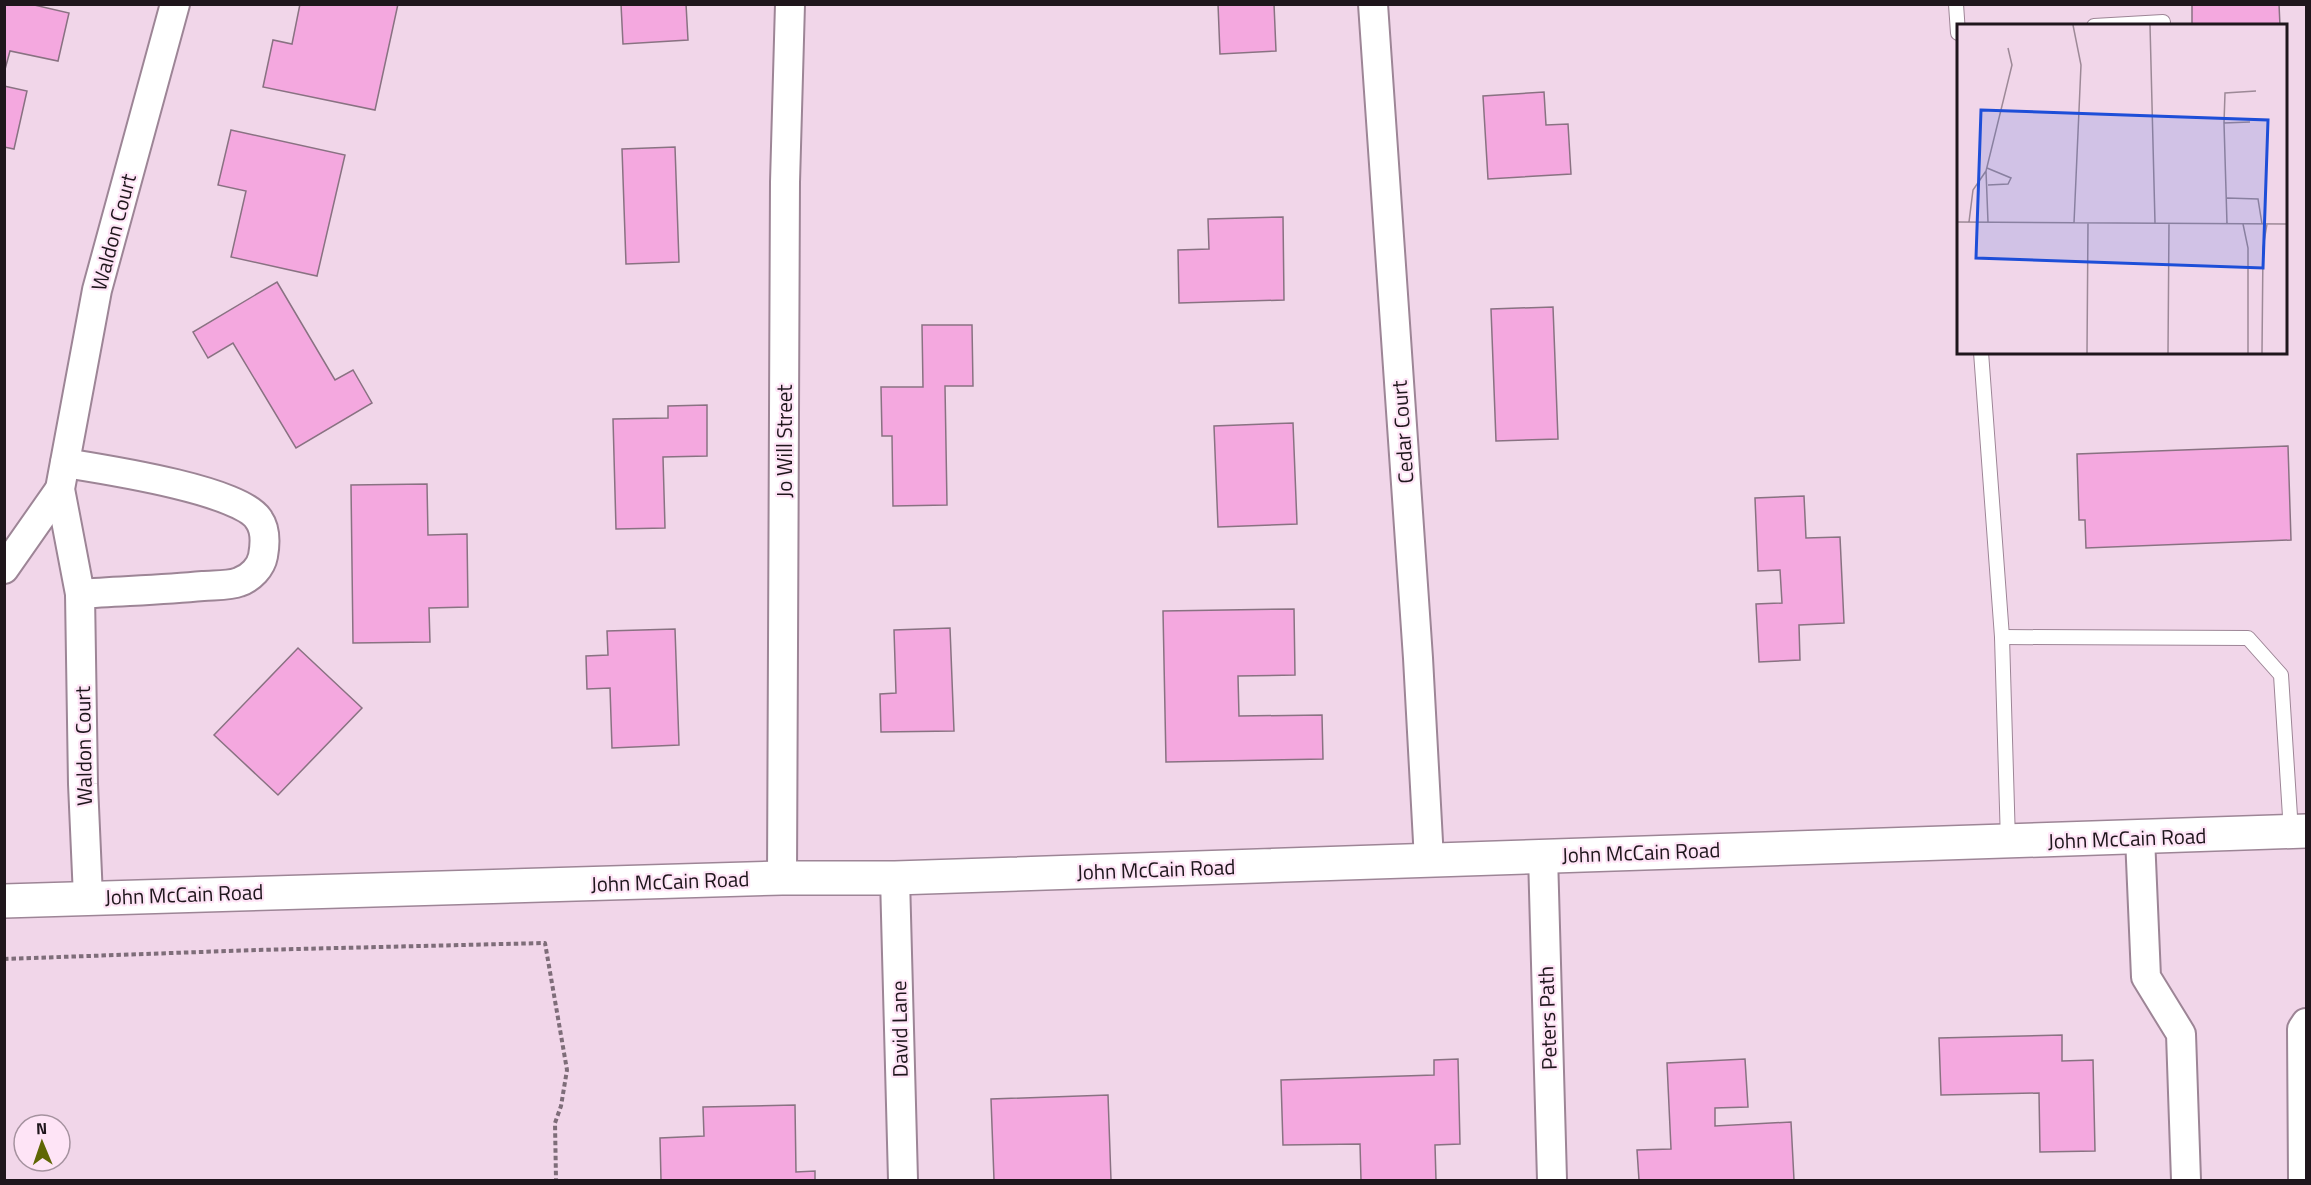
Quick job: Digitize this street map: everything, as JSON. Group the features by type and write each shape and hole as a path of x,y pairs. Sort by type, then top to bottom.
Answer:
{"main road":[{"name":"John McCain Road","path":"4,901 782,878 895,878 2299,832"}],"street":[{"name":"Waldon Court","path":"88,897 83,784 80,594 62,476 97,291 175,4"},
{"name":"Jo Will Street","path":"782,878 784,182 790,4"},
{"name":"Cedar Court","path":"1372,4 1418,658 1429,860"},
{"name":"Waldon Court","path":"4,569 62,476"},
{"path":"62,476 212,492 241,504 260,520 263,532 262,562 254,573 239,582 80,594"},
{"path":"2139,837 2146,977 2181,1034 2187,1180"},
{"name":"Peters Path","path":"1543,855 1552,1180"},
{"name":"David Lane","path":"895,878 903,1180"},
{"path":"2303,1180 2301,1029 2307,1023"}],"lane":[{"path":"1956,4 1957,24"},
{"path":"2128,24 2163,22"},
{"path":"1981,354 2002,637 2008,842"},
{"path":"2002,637 2248,638 2281,675 2299,832"}],"path":[{"path":"4,958 545,943 567,1070 561,1106 555,1123 556,1180"}],"building":[{"path":"4,4 30,4 69,13 58,61 10,51 4,73"},
{"path":"300,4 398,4 375,110 263,87 273,40 292,44"},
{"path":"621,4 686,4 688,40 623,44"},
{"path":"1218,4 1274,4 1276,51 1220,54"},
{"path":"2192,4 2279,4 2280,24 2192,24"},
{"path":"4,86 27,91 14,149 4,147"},
{"path":"1544,92 1546,125 1568,124 1571,174 1488,179 1483,96"},
{"path":"231,130 345,155 317,276 231,257 246,191 218,185"},
{"path":"675,147 679,262 626,264 622,149"},
{"path":"1283,217 1284,300 1179,303 1178,250 1209,249 1208,219"},
{"path":"277,282 335,380 353,370 372,403 296,448 233,343 208,358 193,332"},
{"path":"1553,307 1558,439 1496,441 1491,309"},
{"path":"922,325 972,325 973,386 945,386 947,505 893,506 892,436 882,436 881,387 923,387"},
{"path":"707,405 707,456 663,457 665,528 616,529 613,419 668,418 668,406"},
{"path":"1293,423 1297,524 1218,527 1214,426"},
{"path":"2288,446 2291,540 2086,548 2085,520 2079,520 2077,454"},
{"path":"427,484 428,535 467,534 468,607 429,608 430,642 353,643 351,485"},
{"path":"1804,496 1806,538 1840,537 1844,623 1799,625 1800,660 1759,662 1756,604 1782,603 1780,570 1758,571 1755,498"},
{"path":"1294,609 1295,675 1238,676 1239,716 1322,715 1323,759 1166,762 1163,611"},
{"path":"950,628 954,731 881,732 880,694 896,693 894,630"},
{"path":"675,629 679,745 612,748 610,688 587,689 586,656 608,655 607,631"},
{"path":"298,648 362,708 278,795 214,735"},
{"path":"2062,1035 2062,1061 2093,1060 2095,1151 2040,1152 2039,1093 1941,1095 1939,1038"},
{"path":"1458,1059 1460,1144 1435,1145 1436,1180 1361,1180 1360,1144 1283,1145 1281,1080 1434,1075 1434,1060"},
{"path":"1745,1059 1748,1107 1715,1108 1715,1126 1791,1122 1794,1180 1639,1180 1637,1150 1671,1149 1667,1063"},
{"path":"1108,1095 1111,1180 994,1180 991,1099"},
{"path":"795,1105 796,1172 815,1171 815,1180 661,1180 660,1138 704,1136 703,1107"}]}
